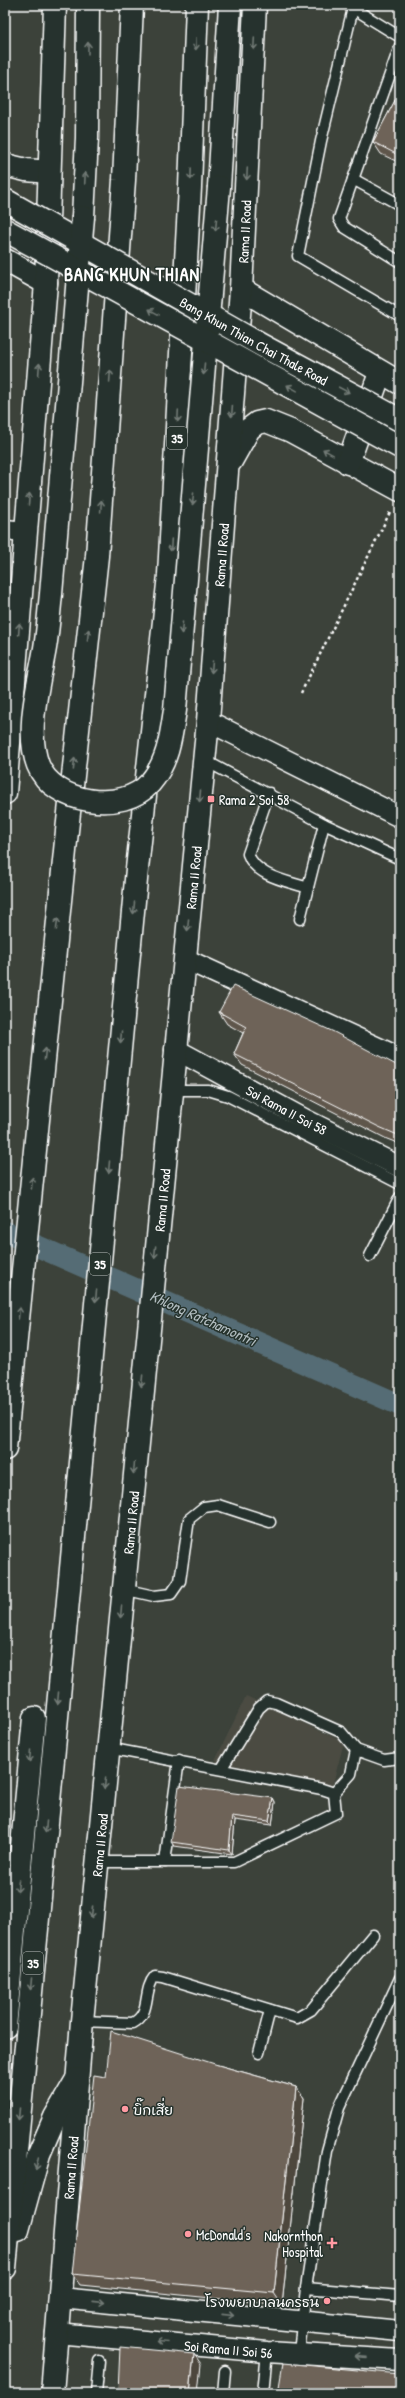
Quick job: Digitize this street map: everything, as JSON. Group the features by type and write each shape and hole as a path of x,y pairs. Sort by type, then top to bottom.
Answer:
{"main road":[{"path":"5,793 16,531 46,283 55,5"},
{"path":"88,5 87,138 83,217 51,594 45,647 36,696 33,735 38,765 48,781 65,792 86,801 111,802 128,799 149,785 162,766 170,745 176,702 219,187 230,5"},
{"path":"5,1449 67,831 97,556 124,180 132,5"},
{"name":"35","path":"5,2269 137,869 169,575 190,187 197,5"},
{"name":"Rama II Road","path":"52,2393 82,2021 137,1429 208,721 229,465 241,289 256,5"},
{"path":"5,165 26,170 49,172"},
{"name":"Bang Khun Thian Chai Thale Road","path":"5,200 260,345 400,420"},
{"name":"Bang Khun Thian Chai Thale Road","path":"5,230 400,447"},
{"path":"5,260 46,283"},
{"path":"241,289 380,373 400,383"},
{"path":"348,463 380,373"},
{"path":"229,465 249,430 257,423 266,421 291,431 348,463 396,498"},
{"path":"5,2027 34,1718"},
{"path":"5,2269 39,2154 55,2117 77,2079"}],"street":[{"path":"208,721 400,817"},
{"path":"185,959 400,1058"},
{"name":"Soi Rama II Soi 58","path":"176,1049 306,1120 400,1167"},
{"path":"60,2298 400,2332"},
{"name":"Soi Rama II Soi 56","path":"56,2333 283,2355 400,2360"}],"lane":[{"path":"400,37 350,7 298,256 400,316"},
{"path":"400,46 339,219 340,224 400,262"},
{"path":"353,180 400,206"},
{"path":"204,760 269,793 324,824 400,859"},
{"path":"269,793 248,854 251,862 256,868 270,875 308,888"},
{"path":"300,919 324,824"},
{"path":"170,1090 208,1090 228,1096 400,1184"},
{"path":"370,1256 400,1197"},
{"path":"123,1589 154,1596 171,1594 180,1581 189,1520 204,1507 218,1505 270,1522"},
{"path":"222,1768 259,1708 267,1701 276,1703 341,1732 356,1750 384,1760 400,1758"},
{"path":"108,1748 222,1768 334,1793"},
{"path":"97,1862 234,1862 336,1813 334,1793 351,1774 356,1750"},
{"path":"165,1862 179,1760"},
{"path":"82,2021 133,2023 141,2019 144,2013 149,1983 155,1976 163,1977 297,2018 311,2010 373,1935"},
{"path":"263,2393 301,2322 327,2151 339,2108 400,1978"},
{"path":"259,2053 270,2010"},
{"path":"306,2288 400,2296"},
{"path":"96,2393 99,2362"},
{"path":"223,2393 225,2371"}],"path":[{"path":"301,693 396,498"}],"shaded area":[{"path":"246,1696 344,1742 332,1787 215,1761"}],"building":[{"path":"400,91 400,156 373,142"},
{"path":"233,986 334,1032 400,1067 400,1136 379,1127 234,1054 246,1027 219,1012"},
{"path":"179,1786 273,1798 269,1821 232,1816 229,1850 171,1842"},
{"path":"111,2031 218,2065 296,2087 274,2293 72,2274 94,2075 106,2077"},
{"path":"120,2347 194,2354 190,2393 118,2393"},
{"path":"283,2363 400,2374 400,2393 278,2393"}],"waterway":[{"name":"Khlong Ratchamontri","path":"5,1232 400,1405"}],"place":[{"name":"Rama 2 Soi 58","path":"211,799"},
{"name":"บิ๊กเสี่ย","path":"125,2109"},
{"name":"McDonald's","path":"188,2234"},
{"name":"Nakornthon Hospital","path":"332,2243"},
{"name":"โรงพยาบาลนครธน","path":"327,2301"}],"district":[{"name":"BANG KHUN THIAN","path":"132,274"}]}
